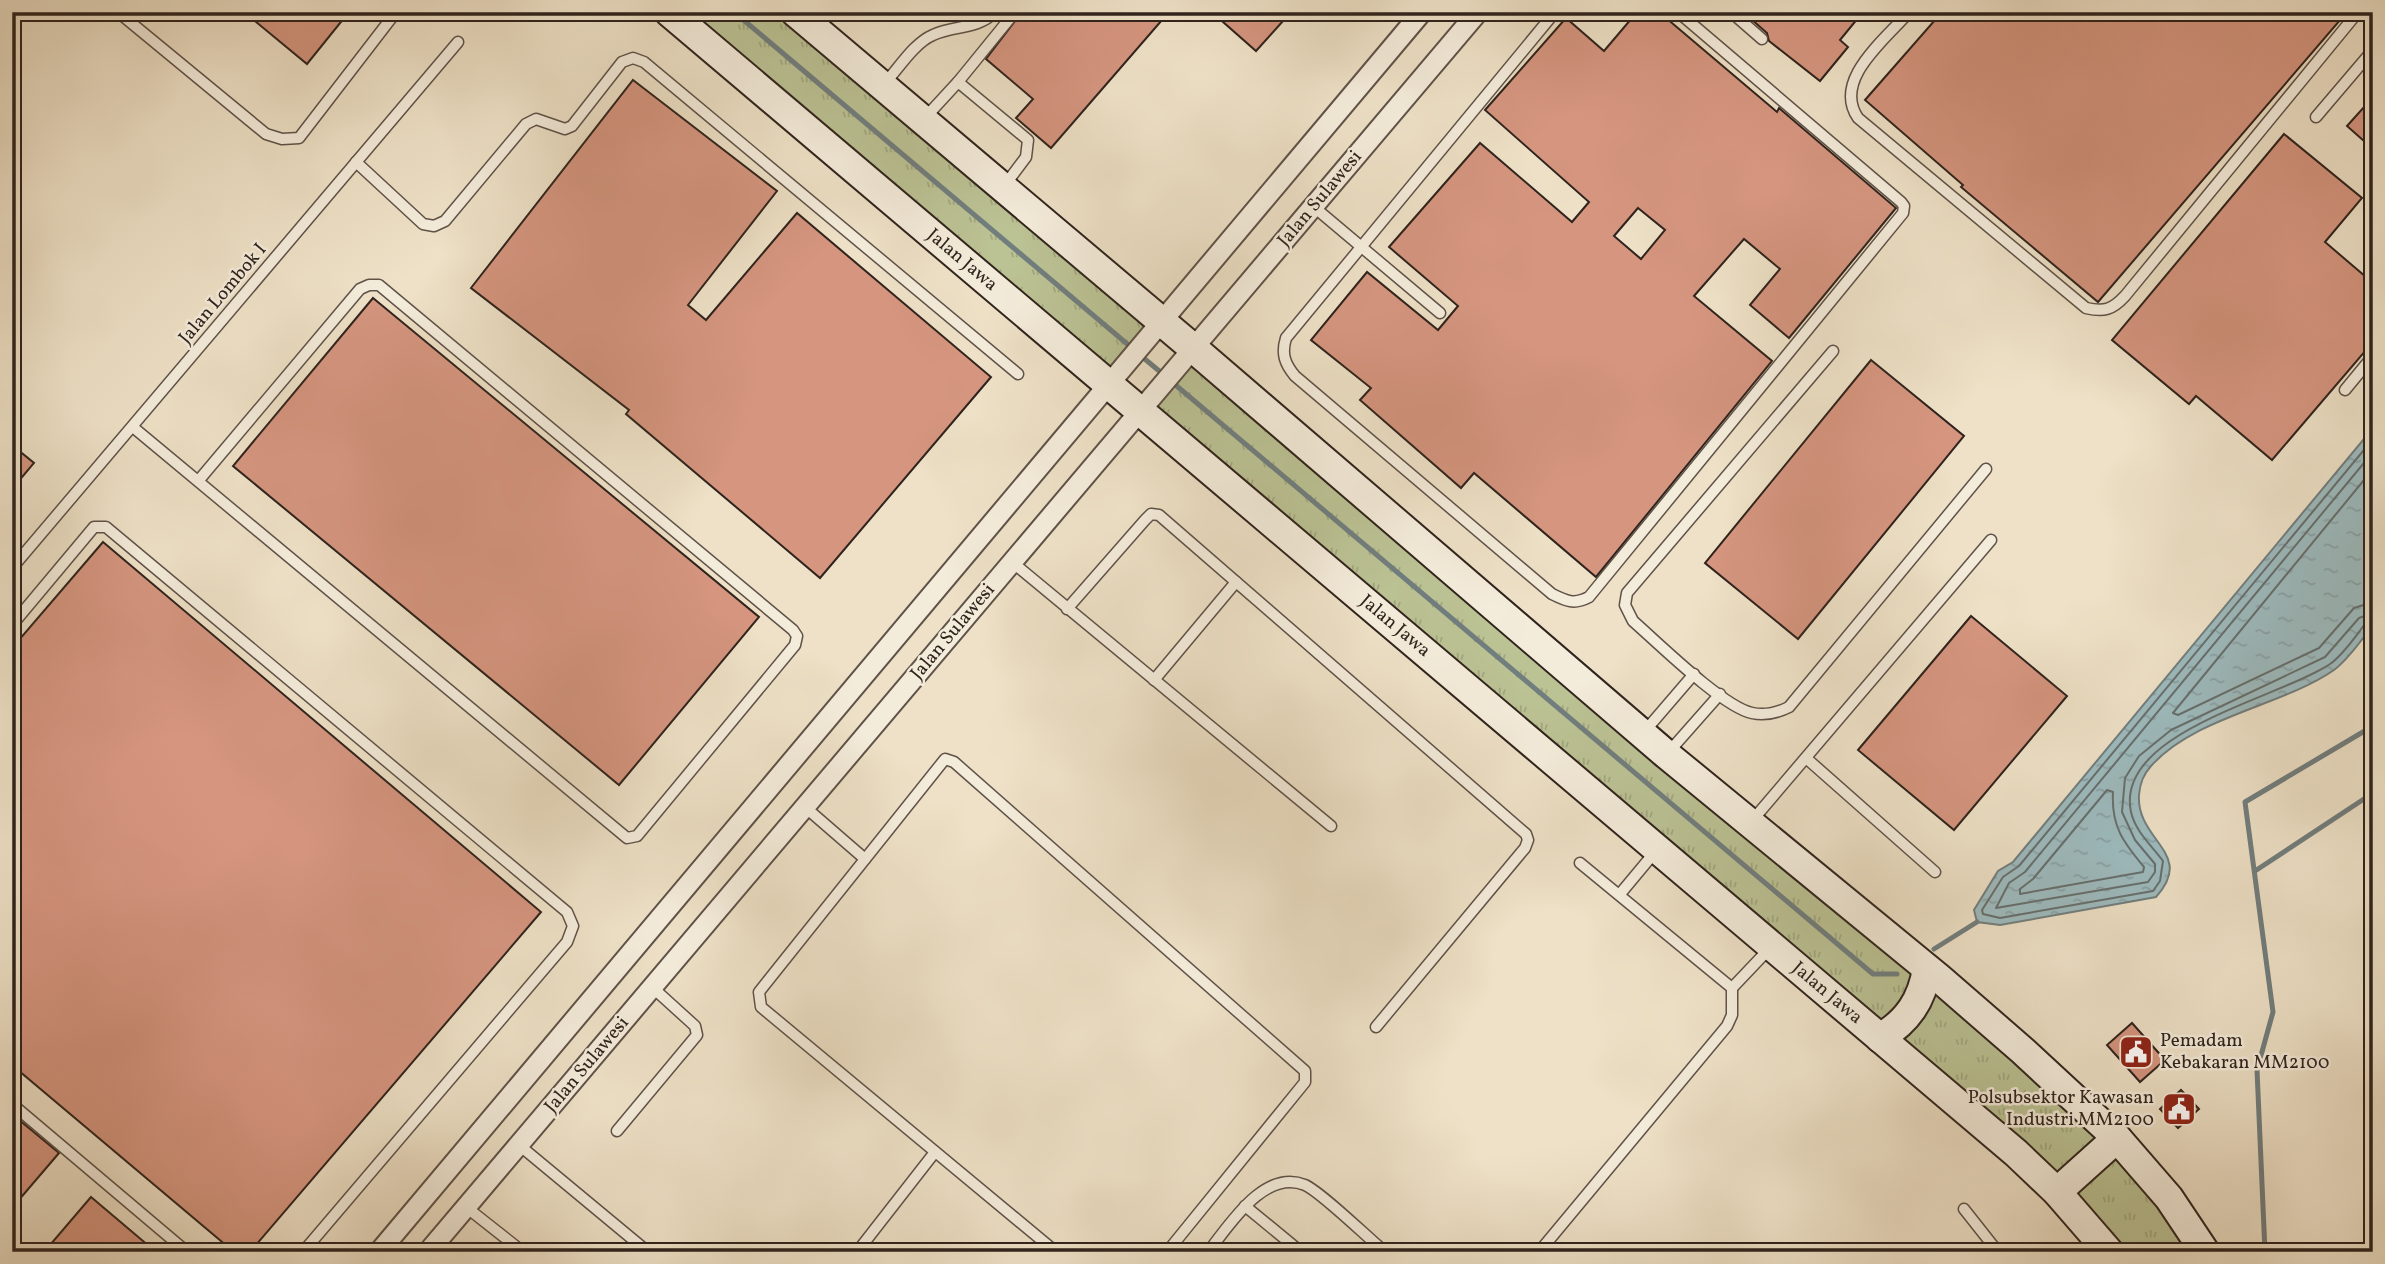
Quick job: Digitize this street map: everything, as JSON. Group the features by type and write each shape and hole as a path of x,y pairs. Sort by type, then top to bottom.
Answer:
{"street":[{"name":"Jalan Jawa","path":"669,12 1114,377 1657,849 2016,1153 2057,1192 2109,1252"},
{"path":"795,12 1003,187 1156,328 1749,824 1927,968 2117,1138 2169,1198 2205,1252"},
{"name":"Jalan Sulawesi","path":"379,1252 1422,12"},
{"name":"Jalan Sulawesi","path":"428,1252 1478,12"},
{"path":"1880,1038 1913,1009 1920,996 1927,968"},
{"path":"2057,1192 2117,1138"}],"lane":[{"path":"118,12 266,134 282,139 299,138 396,12"},
{"path":"883,86 923,40 934,34 984,22 995,12"},
{"path":"923,120 1015,12"},
{"path":"1555,12 1286,338 1283,358 1289,368 1552,594 1567,602 1580,602 1589,597 1902,219 1905,206 1678,12"},
{"path":"1731,12 1762,39"},
{"path":"1909,12 1857,72 1849,89 1849,106 1858,118 2086,308 2101,312 2114,308 2358,12"},
{"name":"Jalan Lombok I","path":"12,568 134,428 458,42"},
{"path":"2316,117 2373,50"},
{"path":"356,162 423,224 434,226 445,221 526,124 536,120 565,129 572,126 622,62 633,58 644,62 1018,374"},
{"path":"958,82 1028,140 1026,157 1003,187"},
{"path":"1314,207 1363,245 1440,313"},
{"path":"134,428 627,838 637,836 795,645 797,636 793,629 379,285 360,289 199,480"},
{"path":"1833,351 1628,593 1625,605 1633,621 1694,674 1750,713 1766,714 1789,707 1986,469"},
{"path":"2346,390 2373,356"},
{"path":"1067,610 1151,514 1159,515 1526,834 1528,841 1525,849 1376,1027"},
{"path":"12,625 94,527 106,527 567,912 573,926 567,942 303,1252"},
{"path":"1749,824 1991,540"},
{"path":"1012,562 1331,826"},
{"path":"1154,680 1236,582"},
{"path":"1642,734 1694,674"},
{"path":"1667,755 1720,694"},
{"path":"1805,758 1935,872"},
{"path":"1056,1252 761,1007 758,1000 759,992 940,762 950,760 1306,1070 1305,1082 1167,1252"},
{"path":"805,807 865,859"},
{"path":"1620,894 1657,849"},
{"path":"1580,863 1732,988"},
{"path":"1538,1252 1727,1026 1732,1015 1732,988 1771,947"},
{"path":"617,1132 697,1035 695,1026 652,987"},
{"path":"12,1104 187,1252"},
{"path":"519,1145 649,1252"},
{"path":"857,1252 935,1152"},
{"path":"1208,1252 1245,1206 1270,1186 1288,1182 1305,1185 1385,1252"},
{"path":"1245,1206 1301,1252"},
{"path":"467,1207 523,1252"},
{"path":"1964,1209 1998,1252"}],"green space":[{"path":"669,12 795,12 1162,321 1109,384"},
{"path":"1193,348 2117,1138 2205,1252 2109,1252 1140,410"}],"water":[{"path":"2373,428 2373,625 2350,655 2334,670 2313,682 2190,735 2169,749 2148,769 2140,787 2141,811 2167,858 2170,869 2167,882 2156,897 2000,925 1977,922 1974,910 1998,871 2013,862"}],"building":[{"path":"244,12 349,12 307,64"},
{"path":"1022,12 1169,12 1051,148 1016,118 1033,99 986,59"},
{"path":"1229,12 1273,12 1283,21 1256,51 1222,21"},
{"path":"1637,12 1659,12 1777,112 1779,108 1896,208 1789,338 1750,305 1780,269 1744,239 1694,296 1772,361 1596,577 1474,473 1461,488 1360,400 1371,388 1311,340 1367,272 1438,330 1458,306 1389,247 1480,143 1572,222 1589,202 1485,110 1566,18 1604,51","holes":["1638,208 1665,230 1641,259 1614,236"]},
{"path":"1743,12 1863,12 1840,40 1848,47 1820,81 1769,41 1767,33"},
{"path":"1942,12 2347,12 2098,302 1961,187 1963,185 1865,100"},
{"path":"633,80 777,191 688,305 706,320 797,213 991,377 820,578 626,414 629,410 471,288"},
{"path":"2373,97 2373,149 2347,126"},
{"path":"2284,134 2362,198 2325,242 2373,283 2373,342 2272,460 2196,396 2189,404 2112,340"},
{"path":"373,298 759,617 619,785 233,466"},
{"path":"1871,360 1964,436 1798,639 1705,563"},
{"path":"12,445 34,463 12,489"},
{"path":"103,542 541,912 250,1252 234,1252 12,1065 12,648"},
{"path":"1971,616 2067,696 1954,830 1858,750"},
{"name":"Pemadam Kebakaran MM2100","path":"2132,1023 2165,1060 2140,1082 2107,1045"},
{"name":"Polsubsektor Kawasan Industri MM2100","path":"2181,1090 2199,1109 2178,1128 2160,1109"},
{"path":"12,1114 59,1153 12,1208"},
{"path":"91,1197 156,1252 44,1252"}],"waterway":[{"path":"734,12 1132,348"},
{"path":"1140,355 1164,375"},
{"path":"1172,382 1873,974 1897,974"},
{"path":"2265,1252 2257,1070 2273,1012 2245,802 2373,726"},
{"path":"2255,871 2373,793"},
{"path":"1934,949 1977,922"}],"place":[{"name":"Pemadam Kebakaran MM2100","path":"2136,1052"},
{"name":"Polsubsektor Kawasan Industri MM2100","path":"2179,1109"}]}
